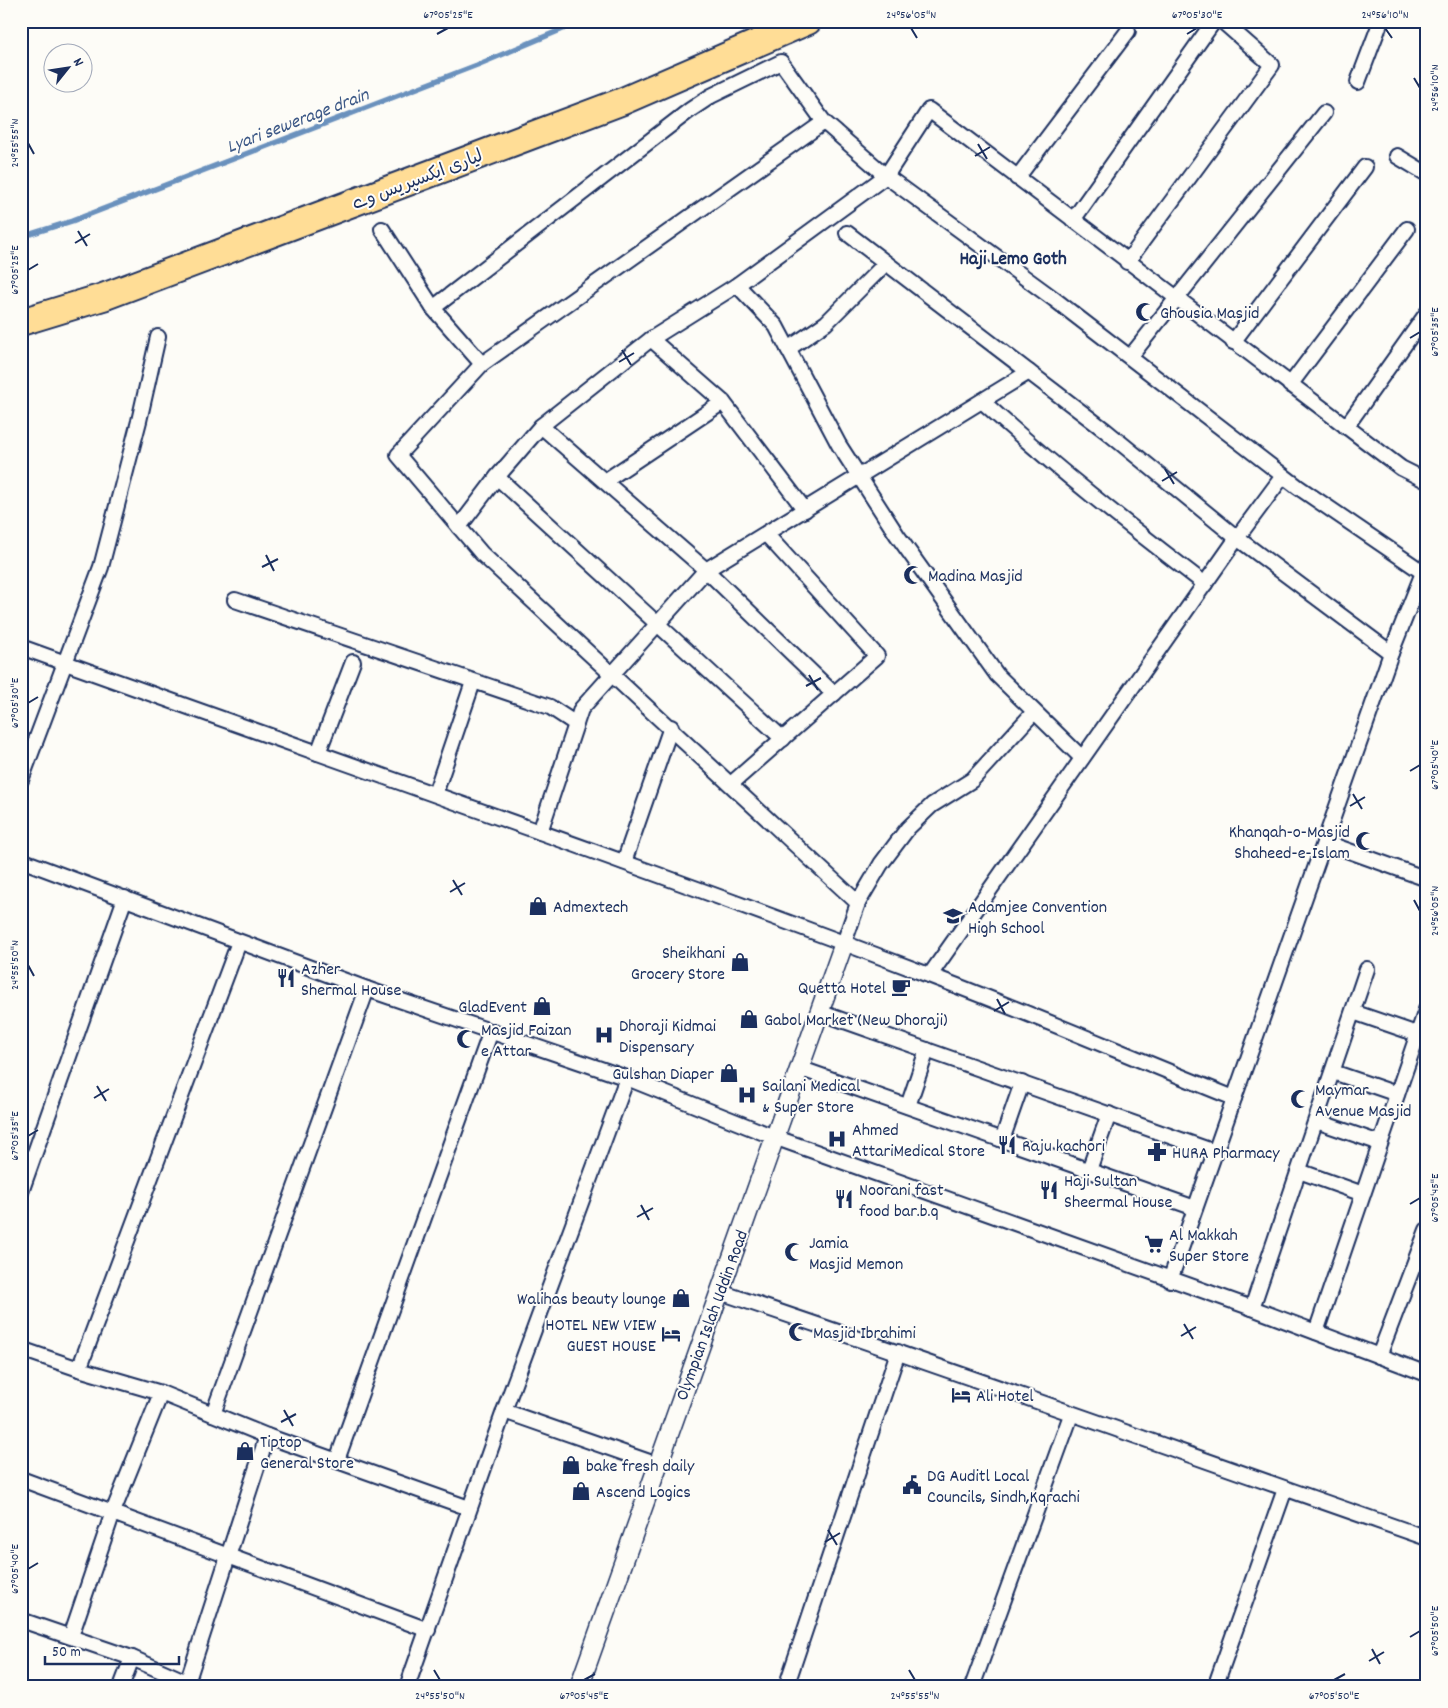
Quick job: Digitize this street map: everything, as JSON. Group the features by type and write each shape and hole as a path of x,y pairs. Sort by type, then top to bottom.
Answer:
{"highway":[{"name":"لیاری ایکسپریس وے","path":"21,322 112,293 624,101 808,21"}],"street":[{"path":"1073,220 1214,21"},
{"path":"1127,262 1272,65 1222,21"},
{"path":"1358,82 1381,21"},
{"path":"1017,178 1128,31"},
{"path":"434,308 690,110 711,96 781,62 824,122 886,176 1130,357 1284,476 1425,568 1391,653 1170,1280"},
{"path":"459,527 497,477 541,426 651,339 736,285 886,176 929,110 1176,300 1401,468 1427,481"},
{"path":"1130,357 1324,114"},
{"path":"824,122 482,364 398,455 482,554 613,673 858,903"},
{"path":"1397,156 1427,174"},
{"path":"1233,342 1366,167"},
{"path":"382,229 434,308 482,364"},
{"path":"1290,385 1407,229"},
{"path":"847,233 1106,431 1238,538 1391,653"},
{"path":"788,350 826,323 886,262"},
{"path":"736,285 776,326 838,445 896,535 997,675 1082,758"},
{"path":"1346,427 1427,313"},
{"path":"21,780 101,567 158,337"},
{"path":"651,339 723,402 805,510"},
{"path":"540,832 581,709 706,570 1029,372"},
{"path":"982,401 1032,447 1089,495 1205,584"},
{"path":"605,481 723,402"},
{"path":"541,426 706,570 834,694"},
{"path":"930,975 1205,584 1284,476"},
{"path":"497,477 782,739"},
{"path":"731,784 876,656 766,534"},
{"path":"235,600 550,707 576,724"},
{"path":"21,647 435,794 844,943 930,975 1234,1098"},
{"path":"318,753 353,662"},
{"path":"435,794 472,685"},
{"path":"844,943 858,903 881,864 908,828 932,805 972,780 1034,712"},
{"path":"624,862 671,727"},
{"path":"1324,842 1427,879"},
{"path":"21,860 367,989 627,1078 774,1137 1252,1308 1427,1374"},
{"path":"21,1192 125,898"},
{"path":"79,1369 239,942"},
{"name":"Olympian Islah Uddin Road","path":"579,1687 844,943"},
{"path":"1252,1308 1368,969"},
{"path":"213,1414 367,989"},
{"path":"1316,1332 1427,1006"},
{"path":"819,1012 1215,1152"},
{"path":"1353,1012 1417,1034"},
{"path":"337,1460 491,1031"},
{"path":"908,1106 927,1050"},
{"path":"799,1068 1195,1208"},
{"path":"1333,1072 1397,1094"},
{"path":"407,1687 504,1411 627,1078"},
{"path":"1002,1140 1022,1084"},
{"path":"1089,1170 1109,1114"},
{"path":"1316,1121 1380,1143"},
{"path":"1299,1171 1363,1194"},
{"path":"1379,1356 1427,1230"},
{"path":"720,1292 898,1352 1072,1415 1427,1538"},
{"path":"21,1349 79,1369 161,1393 267,1436 469,1508"},
{"path":"786,1687 898,1352"},
{"path":"71,1636 113,1512 161,1393"},
{"path":"504,1411 658,1466"},
{"path":"972,1687 1072,1415"},
{"path":"21,1620 132,1658 193,1685 228,1555 267,1436"},
{"path":"21,1479 428,1630"},
{"path":"1215,1687 1285,1489"},
{"path":"121,1687 132,1658"}],"waterway":[{"name":"Lyari sewerage drain","path":"21,237 72,221 477,65 582,21"}],"place":[{"name":"Ghousia Masjid","path":"1145,312"},
{"name":"Madina Masjid","path":"913,575"},
{"name":"Khanqah-o-Masjid Shaheed-e-Islam","path":"1365,841"},
{"name":"Admextech","path":"538,906"},
{"name":"Adamjee Convention High School","path":"953,916"},
{"name":"Sheikhani Grocery Store","path":"740,962"},
{"name":"Azher Shermal House","path":"286,978"},
{"name":"Quetta Hotel","path":"901,987"},
{"name":"GladEvent","path":"542,1006"},
{"name":"Gabol Market (New Dhoraji)","path":"749,1019"},
{"name":"Dhoraji Kidmai Dispensary","path":"604,1035"},
{"name":"Masjid Faizan e Attar","path":"466,1039"},
{"name":"Gulshan Diaper","path":"729,1073"},
{"name":"Sailani Medical & Super Store","path":"747,1095"},
{"name":"Maymar Avenue Masjid","path":"1300,1099"},
{"name":"Ahmed AttariMedical Store","path":"837,1139"},
{"name":"Raju kachori","path":"1007,1145"},
{"name":"HURA Pharmacy","path":"1157,1152"},
{"name":"Haji Sultan Sheermal House","path":"1049,1190"},
{"name":"Noorani fast food bar.b.q","path":"844,1199"},
{"name":"Al Makkah Super Store","path":"1154,1244"},
{"name":"Jamia Masjid Memon","path":"794,1252"},
{"name":"Walihas beauty lounge","path":"681,1298"},
{"name":"Masjid Ibrahimi","path":"798,1332"},
{"name":"HOTEL NEW VIEW GUEST HOUSE","path":"671,1334"},
{"name":"Ali Hotel","path":"961,1395"},
{"name":"Tiptop General Store","path":"245,1451"},
{"name":"bake fresh daily","path":"571,1465"},
{"name":"DG Auditl Local Councils, Sindh,Kqrachi","path":"912,1485"},
{"name":"Ascend Logics","path":"581,1491"}],"district":[{"name":"Haji Lemo Goth","path":"1013,257"}]}
